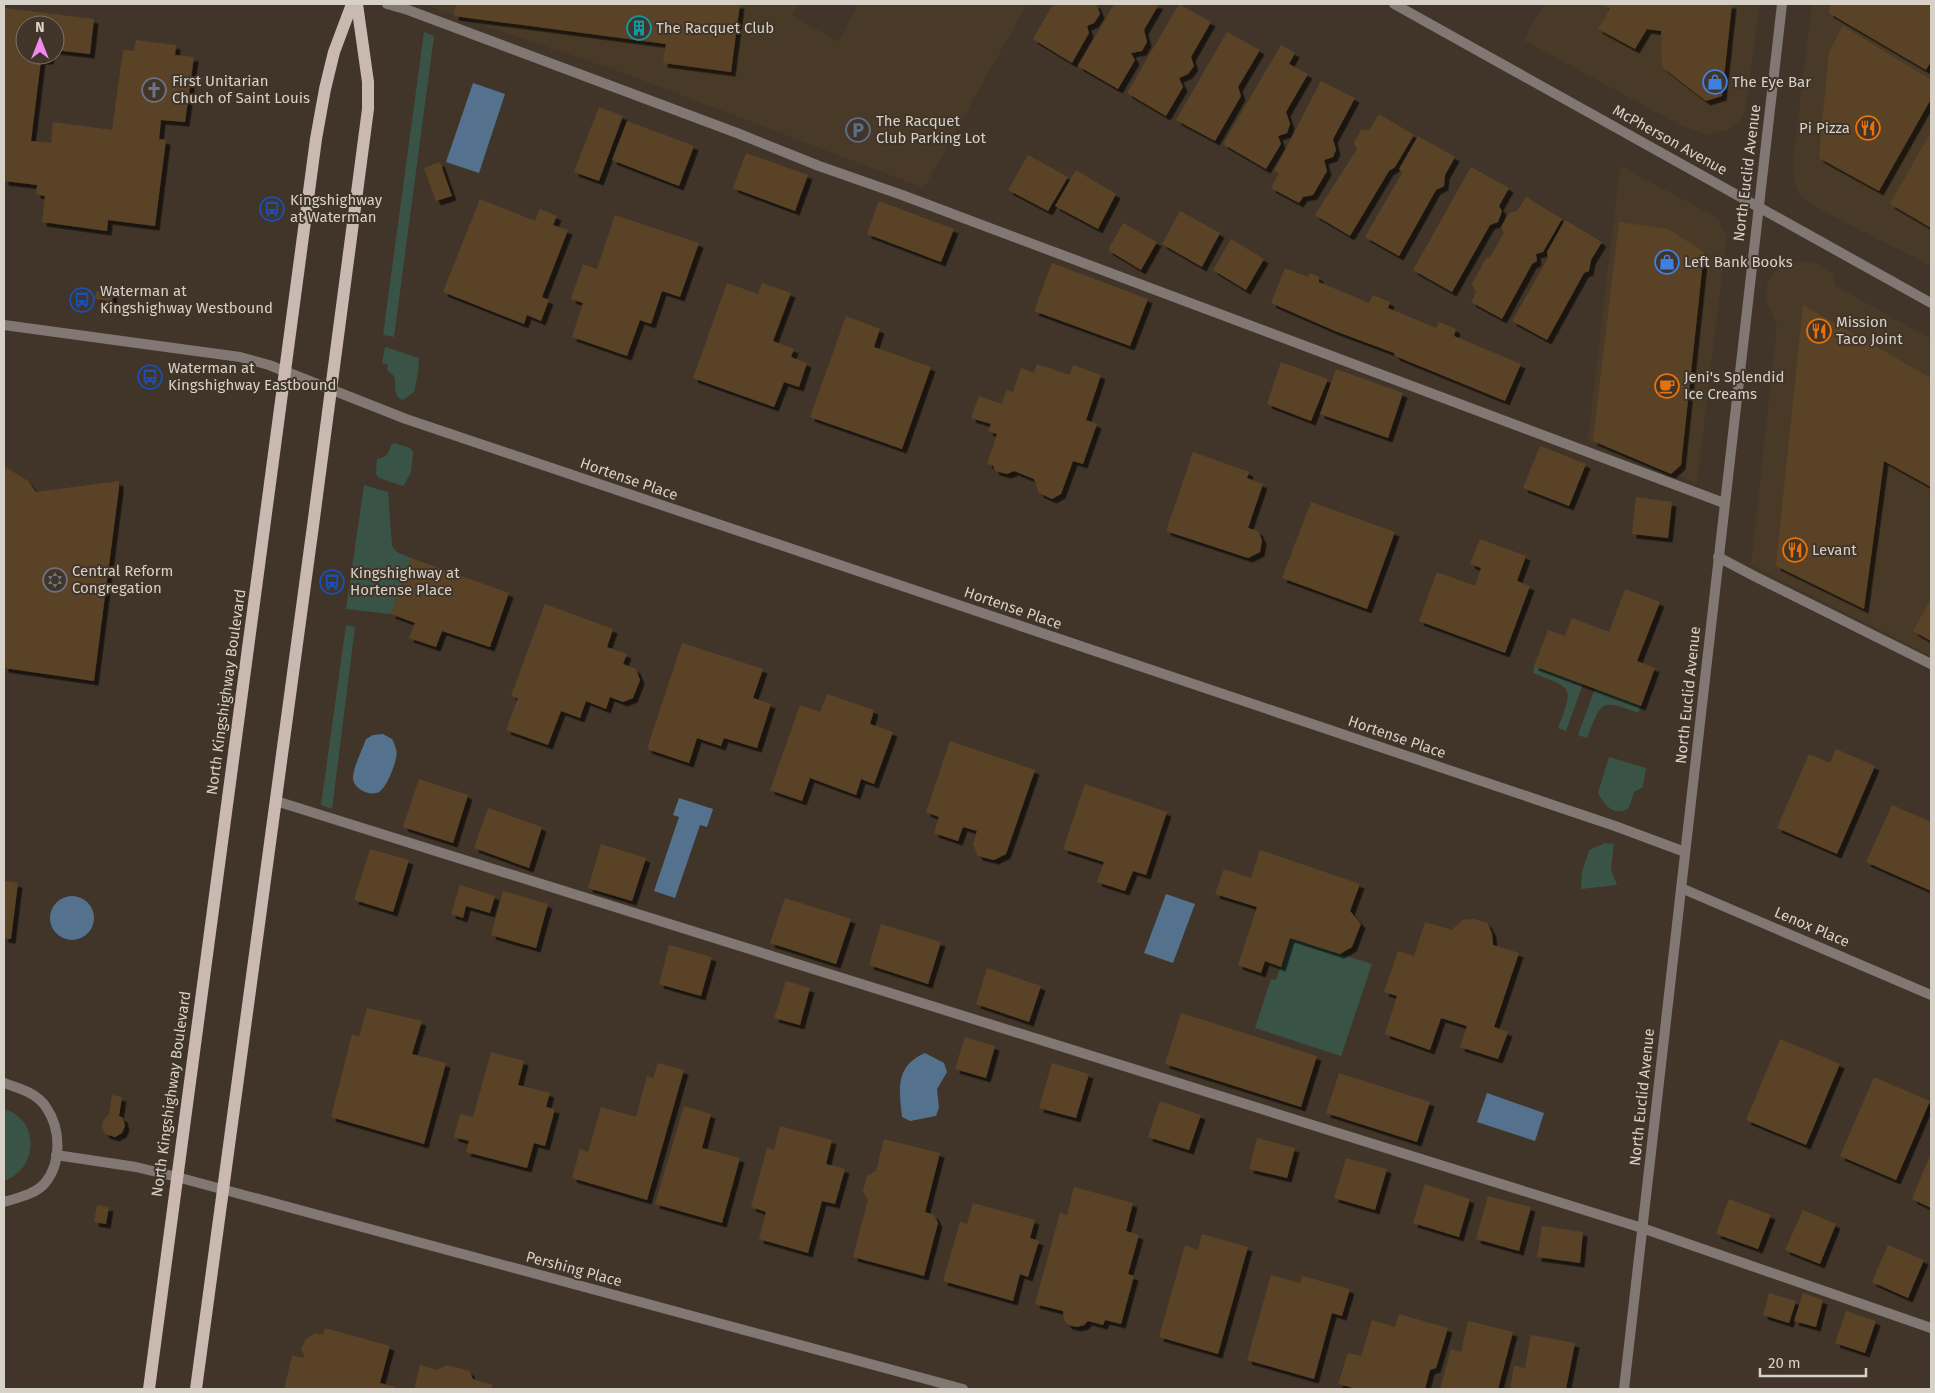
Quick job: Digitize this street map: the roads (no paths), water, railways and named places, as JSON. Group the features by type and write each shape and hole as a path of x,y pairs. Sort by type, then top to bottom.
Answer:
{"main road":[{"name":"North Kingshighway Boulevard","path":"149,1389 316,138 334,52 352,4"},
{"path":"196,1389 332,391 368,110 368,82 357,4"}],"street":[{"path":"387,4 408,10 737,133 819,166 902,195 1724,503"},
{"name":"McPherson Avenue","path":"1394,4 1931,303"},
{"name":"North Euclid Avenue","path":"1624,1389 1782,4"},
{"name":"Hortense Place","path":"4,325 240,357 285,372 406,419 1615,826 1685,852"},
{"path":"1718,557 1756,578 1931,664"},
{"path":"276,800 1642,1228 1931,1328"},
{"name":"Lenox Place","path":"1681,888 1931,995"},
{"path":"4,1083 26,1090 46,1106 55,1126 58,1142 53,1168 44,1184 26,1196 4,1202"},
{"name":"Pershing Place","path":"56,1155 136,1166 963,1389"}],"water":[{"path":"473,83 505,94 479,173 446,162"},
{"path":"383,734 392,739 397,753 390,776 379,792 362,791 353,781 355,768 366,739 373,735"},
{"path":"679,798 713,809 707,827 700,825 675,898 654,891 679,817 673,815"},
{"path":"1166,894 1195,904 1173,963 1144,953"},
{"path":"72,896 84,900 90,906 94,918 90,930 84,936 72,940 60,936 54,930 50,918 54,906 60,900"},
{"path":"925,1053 944,1063 947,1072 937,1089 939,1108 936,1116 910,1121 902,1117 901,1079 908,1065 915,1058"},
{"path":"1487,1093 1544,1113 1535,1141 1477,1122"}],"place":[{"name":"The Racquet Club","path":"639,28"},
{"name":"The Eye Bar","path":"1715,82"},
{"name":"First Unitarian Chuch of Saint Louis","path":"154,90"},
{"name":"Pi Pizza","path":"1868,128"},
{"name":"The Racquet Club Parking Lot","path":"858,130"},
{"name":"Kingshighway at Waterman","path":"272,209"},
{"name":"Left Bank Books","path":"1667,262"},
{"name":"Waterman at Kingshighway Westbound","path":"82,300"},
{"name":"Mission Taco Joint","path":"1819,331"},
{"name":"Waterman at Kingshighway Eastbound","path":"150,377"},
{"name":"Jeni's Splendid Ice Creams","path":"1667,386"},
{"name":"Levant","path":"1795,550"},
{"name":"Central Reform Congregation","path":"55,580"},
{"name":"Kingshighway at Hortense Place","path":"332,582"}]}
